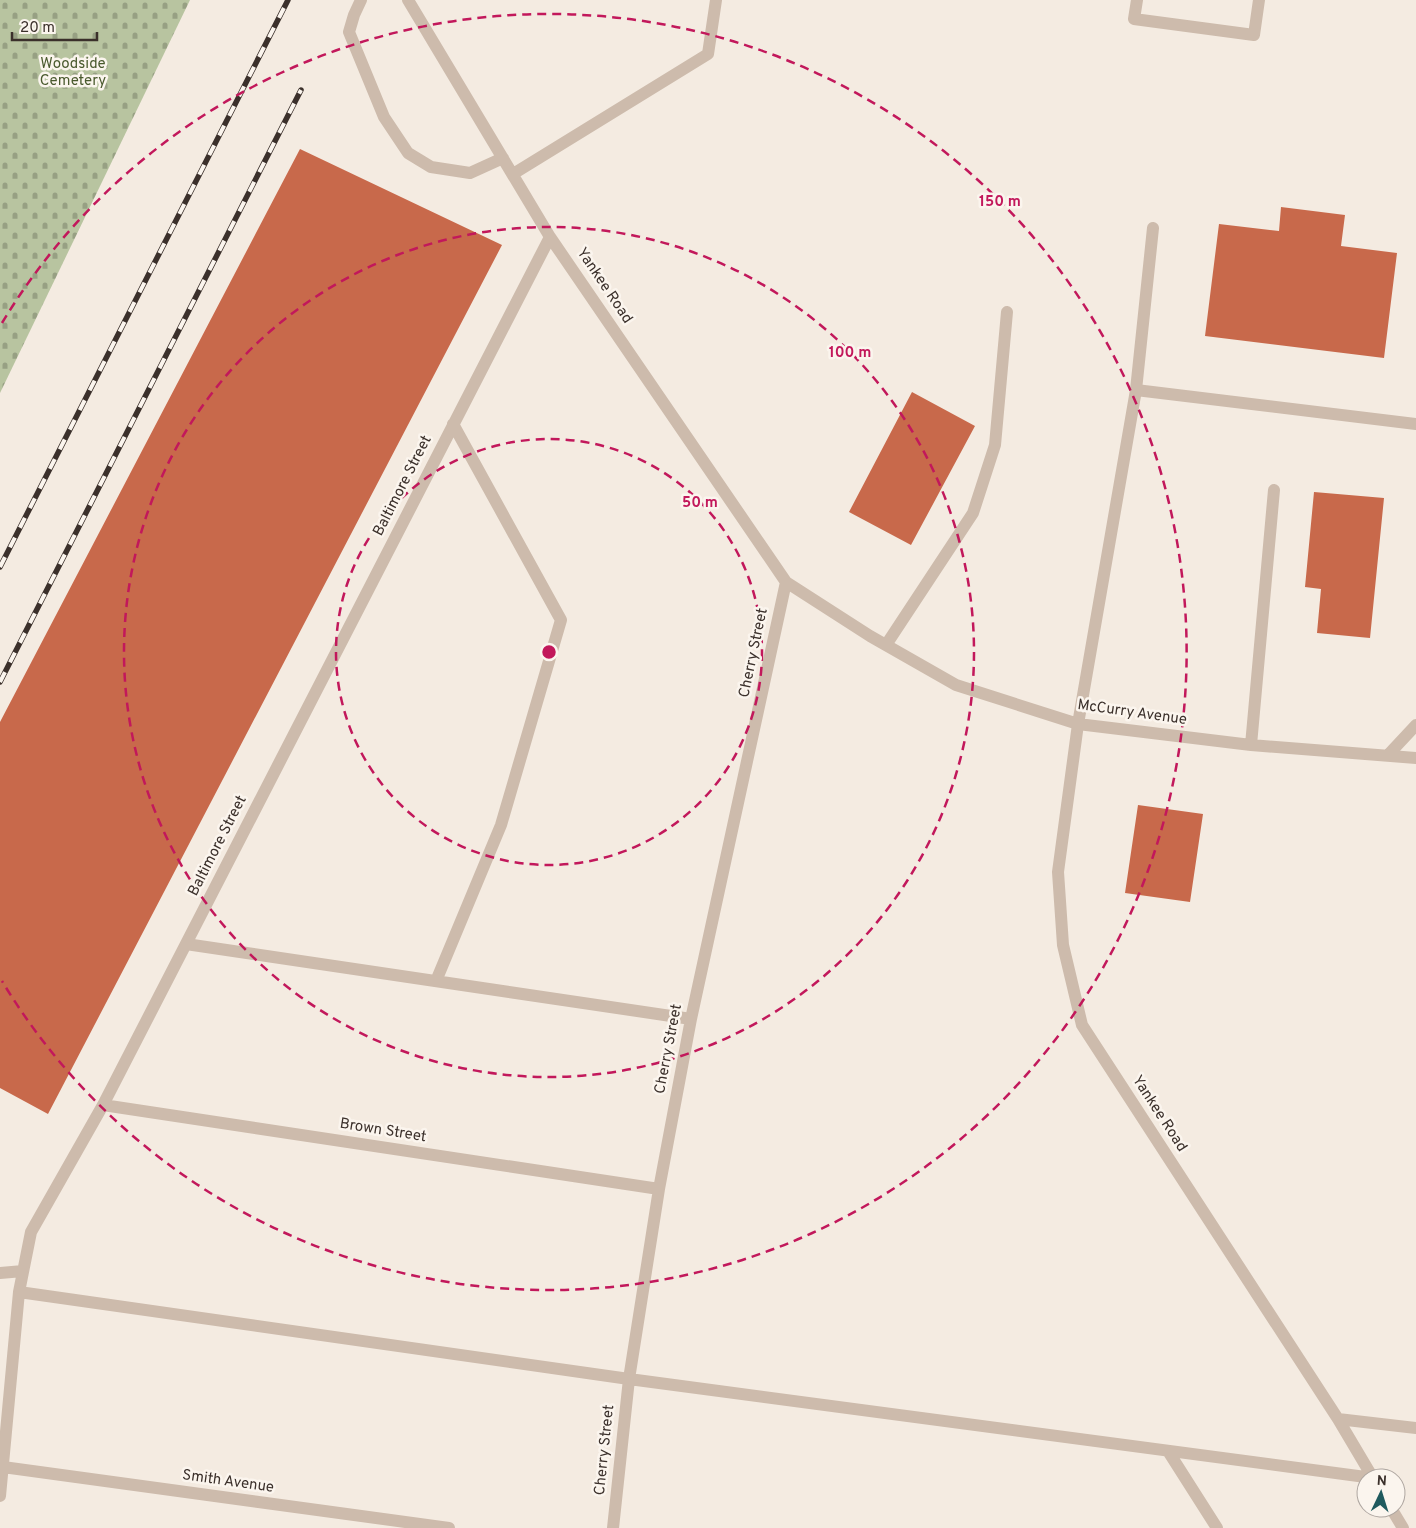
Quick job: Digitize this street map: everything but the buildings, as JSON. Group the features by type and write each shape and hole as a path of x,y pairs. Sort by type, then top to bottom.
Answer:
{"street":[{"path":"361,0 349,32 384,117 408,153 431,167 470,173 503,158"},
{"name":"Yankee Road","path":"408,0 550,236 786,582"},
{"path":"513,174 708,54 716,0"},
{"path":"1137,0 1134,19 1254,35 1259,0"},
{"name":"Yankee Road","path":"1153,228 1136,390 1078,724 1058,872 1062,945 1082,1025 1338,1419 1367,1468"},
{"name":"Baltimore Street","path":"0,1496 3,1443 19,1292 31,1232 103,1105 550,236"},
{"path":"886,645 973,513 995,445 1007,312"},
{"path":"1136,390 1416,424"},
{"path":"436,981 501,825 561,620 453,424"},
{"path":"1251,746 1274,490"},
{"name":"McCurry Avenue","path":"786,582 886,645 956,685 1078,724 1251,746 1416,758"},
{"name":"Cherry Street","path":"613,1528 629,1379 659,1189 692,1019 786,582"},
{"path":"1388,755 1416,724"},
{"path":"186,944 692,1019"},
{"name":"Brown Street","path":"103,1105 659,1189"},
{"path":"0,1272 23,1271"},
{"path":"19,1292 629,1379 1356,1476"},
{"path":"1338,1419 1416,1428"},
{"path":"1168,1451 1216,1528"},
{"name":"Smith Avenue","path":"3,1467 449,1528"}],"green space":[{"name":"Woodside Cemetery","path":"0,0 190,0 0,393"}],"railway":[{"path":"0,567 288,0"},
{"path":"0,682 301,90"}]}
